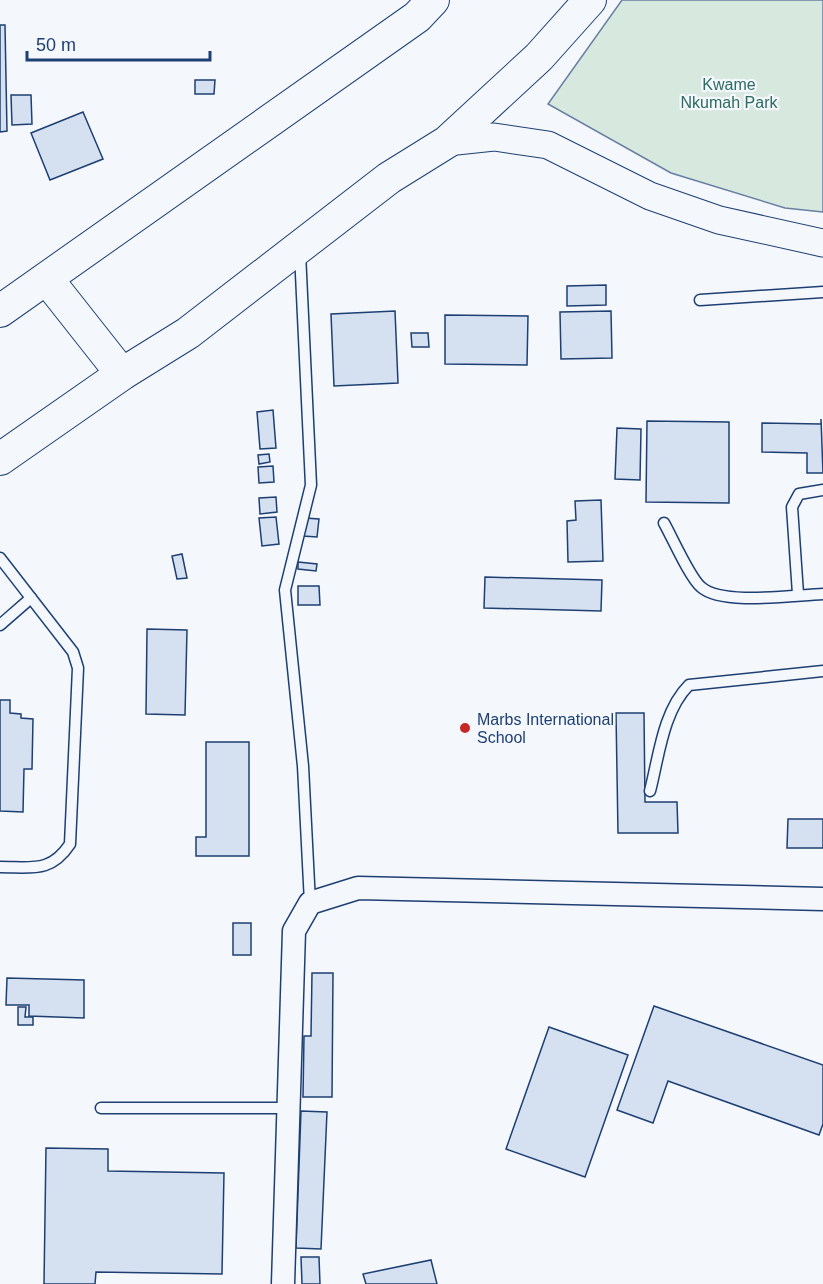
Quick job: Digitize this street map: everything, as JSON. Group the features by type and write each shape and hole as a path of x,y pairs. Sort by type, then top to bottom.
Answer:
{"main road":[{"path":"0,311 417,16 433,0"},
{"path":"0,459 122,374 188,333 389,178 447,142 539,57 590,0"},
{"path":"47,279 122,374"}],"street":[{"path":"447,142 494,137 548,145 650,196 719,219 823,243"},
{"path":"283,1284 294,931 310,903 358,888 823,899"}],"lane":[{"path":"300,247 311,485 285,590 303,766 310,903"},
{"path":"700,300 823,292"},
{"path":"798,594 792,507 799,494 823,490"},
{"path":"664,523 700,587 713,593 732,597 823,594"},
{"path":"0,558 73,652 78,668 70,844 62,857 44,867 0,867"},
{"path":"0,625 31,598"},
{"path":"650,791 671,710 678,695 689,685 823,671"},
{"path":"101,1108 288,1108"}],"green space":[{"name":"Kwame Nkumah Park","path":"622,0 823,0 823,212 785,208 671,173 548,104"}],"building":[{"path":"0,25 5,25 7,131 0,132"},
{"path":"195,80 215,80 214,94 195,94"},
{"path":"11,95 31,95 32,124 12,125"},
{"path":"83,112 103,159 50,180 31,133"},
{"path":"606,285 606,305 567,306 567,286"},
{"path":"395,311 398,383 334,386 331,314"},
{"path":"611,311 612,358 561,359 560,312"},
{"path":"445,315 528,316 527,365 445,364"},
{"path":"411,333 428,333 429,347 412,347"},
{"path":"273,410 276,448 260,449 257,412"},
{"path":"821,419 823,473 807,473 807,453 762,452 762,423 821,424"},
{"path":"647,421 729,422 729,503 646,502"},
{"path":"617,428 641,429 640,480 615,479"},
{"path":"269,454 270,462 259,464 258,455"},
{"path":"273,466 274,482 259,483 258,467"},
{"path":"276,497 277,512 260,514 259,498"},
{"path":"601,500 603,561 568,562 567,521 576,520 575,501"},
{"path":"276,517 279,544 262,546 259,518"},
{"path":"305,518 319,519 317,537 303,536"},
{"path":"182,554 187,578 177,579 172,556"},
{"path":"298,562 317,564 316,571 298,569"},
{"path":"485,577 602,580 601,611 484,608"},
{"path":"298,586 319,586 320,605 298,605"},
{"path":"147,629 187,630 185,715 146,714"},
{"path":"0,700 10,700 10,713 21,714 21,718 33,719 32,769 24,769 23,812 0,811"},
{"path":"616,713 644,713 645,802 677,802 678,833 618,833"},
{"path":"206,742 249,742 249,856 196,856 196,837 206,837"},
{"path":"788,819 823,819 823,848 787,848"},
{"path":"233,923 251,923 251,955 233,955"},
{"path":"312,973 333,973 332,1097 303,1097 304,1036 311,1036"},
{"path":"7,978 84,980 84,1018 29,1016 29,1005 6,1005"},
{"path":"654,1006 823,1065 823,1124 819,1135 668,1081 653,1123 617,1110"},
{"path":"18,1007 26,1007 25,1017 33,1017 33,1025 18,1025"},
{"path":"549,1027 628,1055 585,1177 506,1149"},
{"path":"301,1111 327,1112 321,1249 296,1248"},
{"path":"46,1148 108,1149 108,1171 224,1173 222,1274 96,1272 95,1284 44,1284"},
{"path":"301,1257 319,1257 320,1284 302,1284"},
{"path":"431,1260 437,1284 366,1284 363,1274"}],"place":[{"name":"Marbs International School","path":"465,728"}]}
